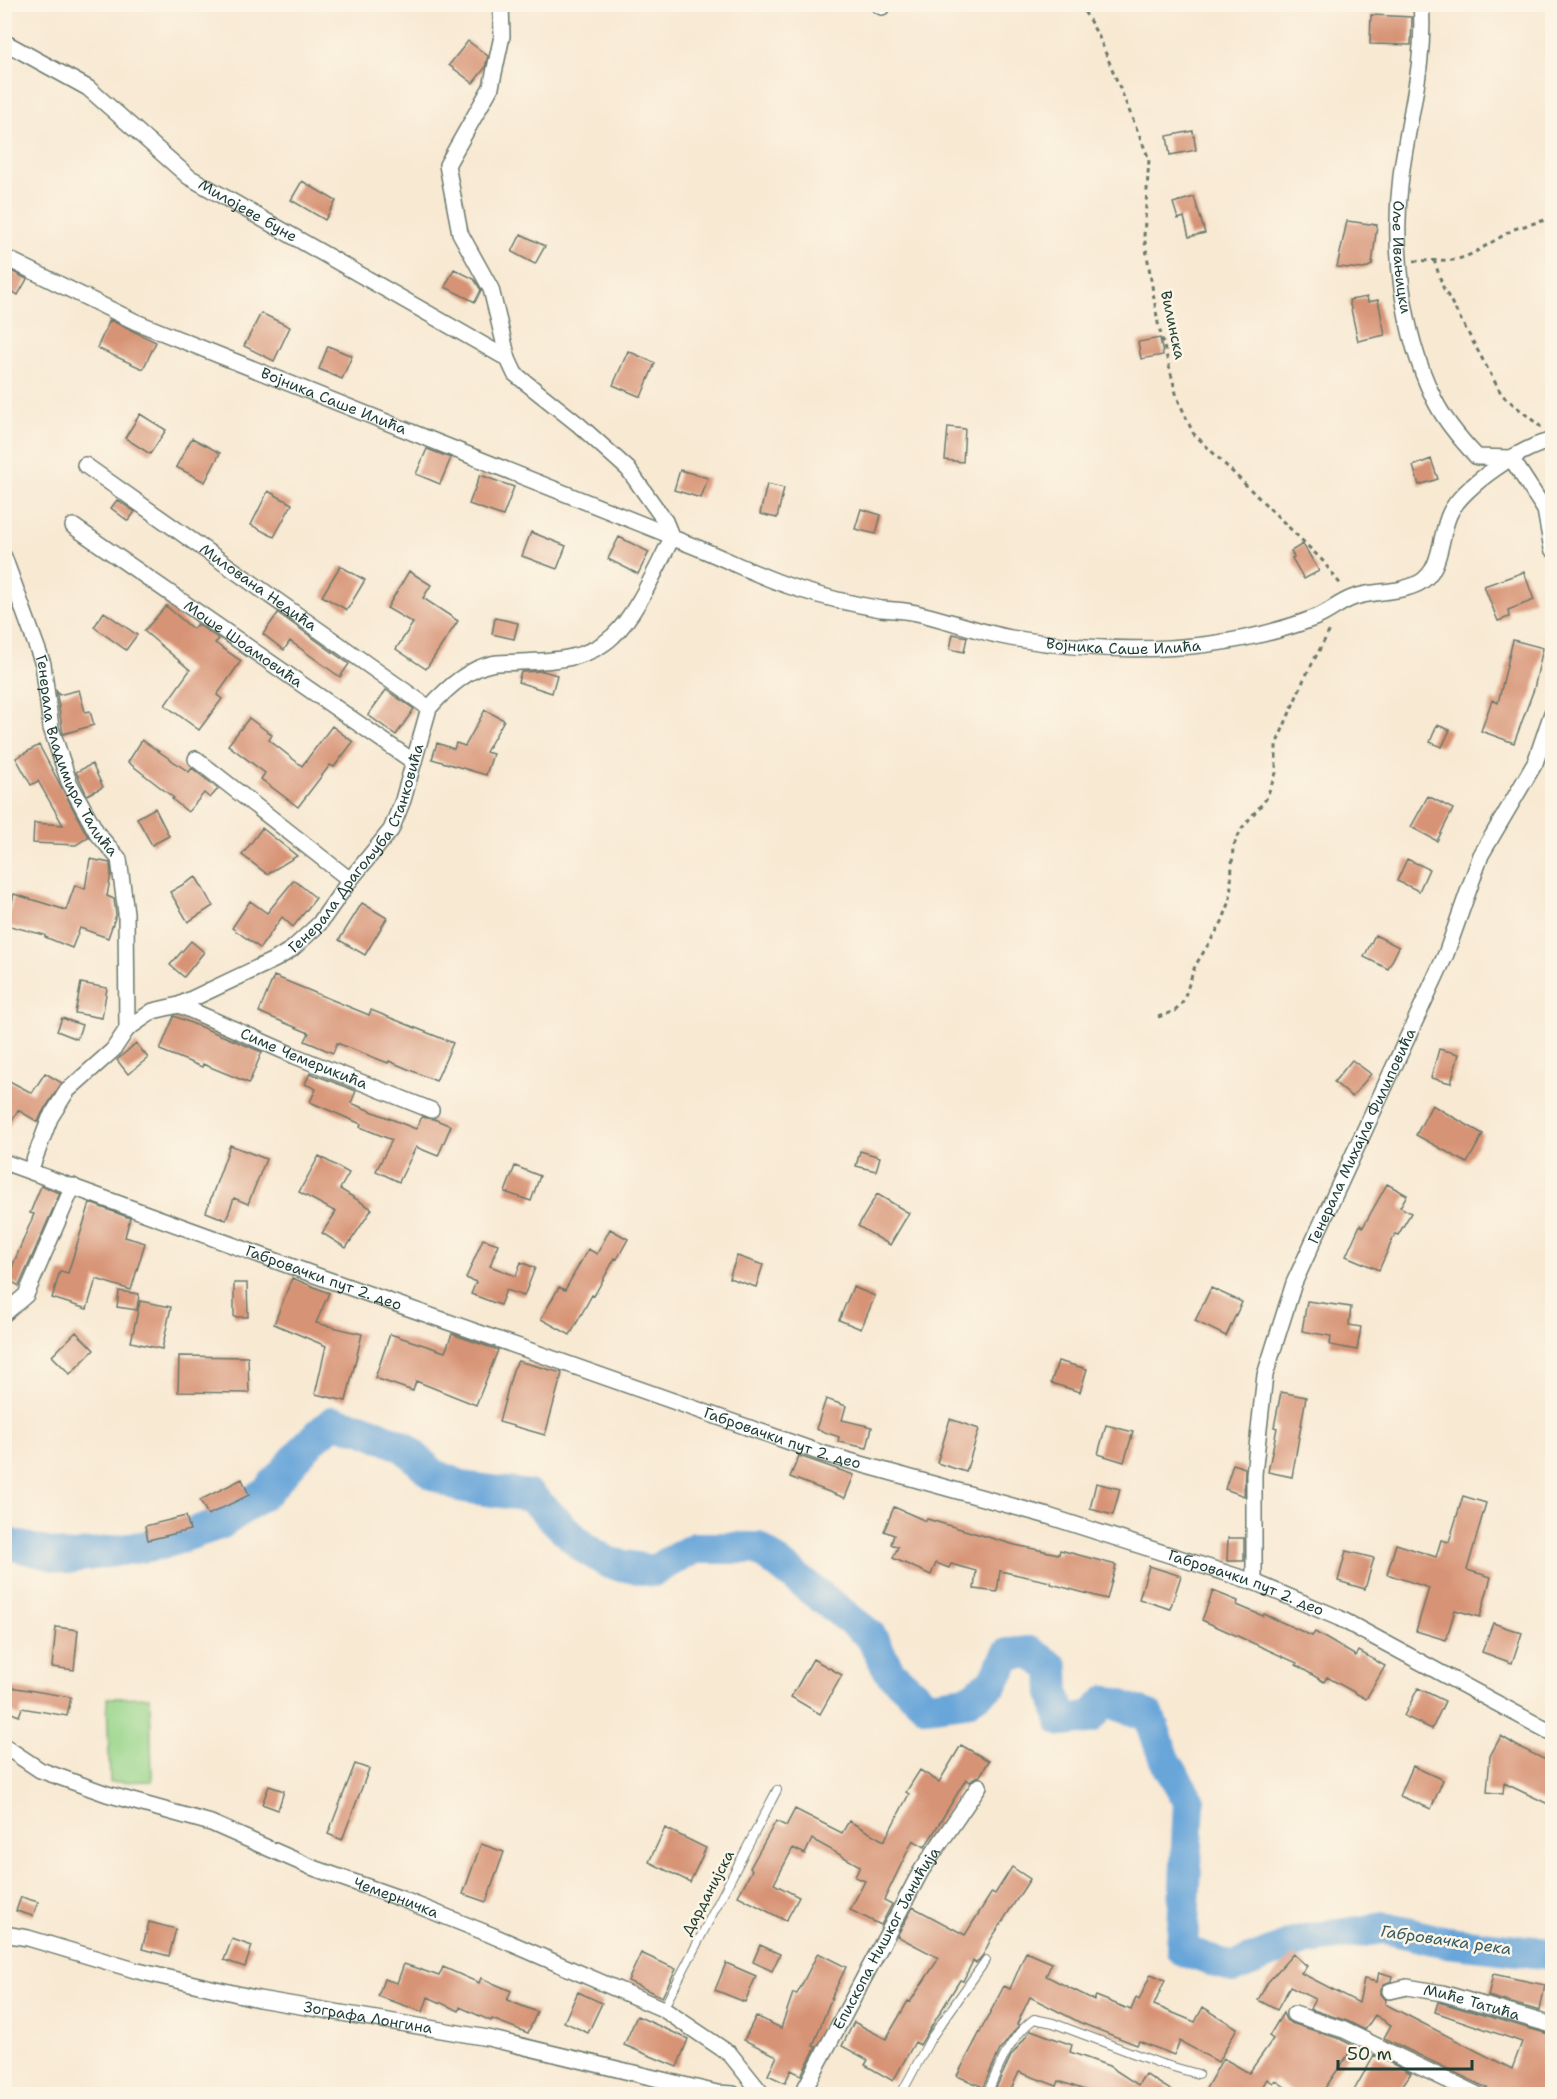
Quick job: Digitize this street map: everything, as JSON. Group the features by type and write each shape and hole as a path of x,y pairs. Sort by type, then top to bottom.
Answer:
{"street":[{"name":"Милојеве буне","path":"501,4 502,36 490,87 447,165 460,233 491,289 508,359 515,374 579,425 628,470 668,532"},
{"name":"Оље Ивањицки","path":"1421,4 1418,87 1401,176 1398,229 1410,336 1434,400 1462,441 1478,457 1511,458"},
{"name":"Милојеве буне","path":"4,42 88,88 189,177 508,359"},
{"name":"Војника Саше Илића","path":"4,256 136,322 668,532 763,576 829,599 881,609 912,612 968,628 1064,646 1154,650 1208,646 1265,633 1318,617 1352,598 1399,590 1419,583 1431,573 1450,513 1458,501 1488,473 1511,458 1552,438"},
{"path":"1511,458 1545,510 1552,549"},
{"name":"Милована Недића","path":"85,465 429,708"},
{"name":"Моше Шоамовића","path":"73,526 414,762"},
{"name":"Генерала Драгољуба Станковића","path":"30,1171 50,1118 67,1091 113,1050 127,1029 153,1011 179,1005 292,949 319,924 350,880 391,830 403,800 429,708 451,686 492,663 563,660 600,646 614,636 625,623 668,532"},
{"name":"Генерала Владимира Талића","path":"4,557 9,583 43,664 51,728 69,782 97,832 119,859 126,913 127,1029"},
{"name":"Генерала Михајла Филиповића","path":"1254,1582 1254,1474 1265,1375 1294,1283 1446,954 1481,855 1535,763 1552,713"},
{"path":"195,759 350,880"},
{"name":"Симе Чемерикића","path":"179,1005 295,1056 430,1110"},
{"name":"Габровачки пут 2. део","path":"4,1162 323,1278 821,1454 1048,1516 1254,1582 1339,1618 1552,1733"},
{"path":"4,1314 26,1295 73,1186"},
{"name":"Чемерничка","path":"4,1746 40,1770 107,1794 211,1823 311,1868 399,1898 663,2008 730,2054 762,2094"},
{"name":"Епископа Нишког Јанићија","path":"802,2094 921,1871 979,1786"},
{"name":"Зографа Лонгина","path":"4,1934 28,1938 138,1971 259,1999 488,2038 717,2093 733,2094"},
{"name":"Миће Татића","path":"1390,1992 1407,1987 1442,1993 1552,2025"},
{"path":"1294,2014 1344,2030 1476,2094"}],"lane":[{"name":"Дарданијска","path":"663,2008 777,1790"},
{"path":"901,2094 931,2038 986,1960"},
{"path":"987,2094 1005,2054 1023,2028 1034,2019 1053,2023 1159,2063 1198,2074"}],"path":[{"name":"Вилинска","path":"1080,4 1099,37 1149,159 1144,236 1158,323 1177,397 1193,433 1322,560 1352,598"},
{"path":"1400,261 1456,260 1472,254 1514,230 1552,218"},
{"path":"1434,260 1443,287 1502,395 1552,438"},
{"path":"1158,1017 1175,1011 1183,1002 1195,966 1222,922 1230,901 1233,848 1242,828 1266,799 1276,773 1276,744 1304,679 1332,626 1337,606"}],"green space":[{"path":"150,1697 152,1781 110,1782 107,1698"}],"building":[{"path":"1371,15 1412,17 1411,45 1370,44"},
{"path":"468,41 488,56 485,68 473,83 449,65"},
{"path":"1193,131 1196,150 1170,155 1167,136"},
{"path":"302,181 336,201 325,220 291,200"},
{"path":"1194,197 1205,233 1189,237 1184,217 1178,219 1173,203"},
{"path":"1347,221 1377,225 1372,265 1364,269 1337,267"},
{"path":"521,234 545,246 535,264 512,252"},
{"path":"454,269 474,279 481,290 475,302 445,287"},
{"path":"11,271 27,279 18,295 4,287"},
{"path":"1367,297 1368,302 1378,300 1385,335 1358,341 1349,300"},
{"path":"261,313 290,327 274,361 244,346"},
{"path":"110,320 156,342 143,369 97,348"},
{"path":"1160,338 1163,355 1141,359 1138,342"},
{"path":"328,346 352,356 342,379 319,369"},
{"path":"628,351 655,363 641,397 613,385"},
{"path":"140,414 166,430 150,454 125,438"},
{"path":"948,427 965,429 963,462 945,460"},
{"path":"192,438 220,453 205,482 176,467"},
{"path":"427,449 451,458 440,484 416,474"},
{"path":"1431,459 1438,479 1419,485 1413,466"},
{"path":"680,470 708,478 701,498 674,490"},
{"path":"480,475 514,487 503,516 469,504"},
{"path":"767,484 784,488 777,518 760,514"},
{"path":"268,491 292,504 274,537 251,525"},
{"path":"117,500 135,512 128,521 111,508"},
{"path":"861,509 881,515 876,534 855,529"},
{"path":"531,532 566,546 557,569 522,556"},
{"path":"619,537 649,552 638,574 608,559"},
{"path":"1303,544 1319,571 1304,579 1292,558 1294,557 1291,551"},
{"path":"340,566 365,580 347,610 322,596"},
{"path":"409,571 431,585 423,598 458,621 426,669 396,649 413,623 387,608"},
{"path":"1524,572 1534,600 1508,610 1509,617 1498,621 1484,586"},
{"path":"166,606 193,629 197,624 219,639 215,643 241,661 217,695 222,699 199,730 165,705 190,670 144,631"},
{"path":"104,612 137,635 126,650 94,627"},
{"path":"278,613 349,664 340,677 290,641 284,650 263,634"},
{"path":"495,618 518,623 514,639 492,634"},
{"path":"953,634 967,637 964,652 950,649"},
{"path":"1513,640 1543,648 1534,689 1514,743 1481,731 1492,700 1498,703"},
{"path":"543,671 557,675 552,693 518,682 521,672"},
{"path":"56,689 59,695 79,690 85,712 90,711 94,725 63,734"},
{"path":"386,690 414,709 396,735 368,715"},
{"path":"485,710 504,720 486,752 493,754 486,775 432,759 437,743 454,749 456,743 465,746"},
{"path":"249,718 272,735 269,740 302,766 332,726 353,742 334,767 330,765 298,807 261,779 265,773 228,745"},
{"path":"1437,725 1450,730 1442,747 1430,742"},
{"path":"142,740 189,772 192,768 218,789 210,798 204,793 188,812 128,762"},
{"path":"39,745 88,837 76,845 33,843 34,823 63,825 38,781 31,785 16,758"},
{"path":"92,764 103,787 87,795 76,772"},
{"path":"1428,796 1453,809 1437,841 1411,827"},
{"path":"155,808 169,836 152,845 137,818"},
{"path":"262,828 297,856 267,874 242,855"},
{"path":"90,859 110,863 111,874 107,896 114,899 116,915 108,938 80,928 72,948 45,937 45,935 6,925 14,894 66,910 75,885 85,889"},
{"path":"1407,859 1429,869 1419,891 1397,881"},
{"path":"196,877 213,906 188,922 170,892"},
{"path":"294,880 316,898 293,927 282,917 260,948 232,928 250,901 267,913"},
{"path":"362,903 387,918 365,955 339,940"},
{"path":"1375,935 1399,947 1388,969 1364,957"},
{"path":"191,941 204,952 184,977 170,965"},
{"path":"274,976 369,1015 371,1010 453,1043 436,1081 389,1061 388,1063 337,1043 333,1053 305,1041 309,1033 259,1012"},
{"path":"81,983 107,988 102,1018 75,1013"},
{"path":"174,1016 262,1052 249,1083 203,1064 202,1067 160,1050"},
{"path":"62,1018 82,1025 77,1039 57,1031"},
{"path":"136,1043 148,1058 128,1074 117,1060"},
{"path":"1439,1049 1459,1054 1451,1083 1431,1078"},
{"path":"1352,1060 1371,1074 1352,1097 1334,1082"},
{"path":"45,1073 62,1083 38,1122 18,1110 4,1135 4,1078 32,1093"},
{"path":"310,1073 356,1091 351,1103 416,1129 422,1117 451,1126 438,1156 416,1147 399,1182 376,1171 392,1140 310,1102 316,1089 305,1084"},
{"path":"1432,1105 1483,1134 1467,1163 1416,1135"},
{"path":"230,1145 266,1159 248,1204 234,1198 226,1220 206,1212"},
{"path":"860,1151 880,1157 876,1171 856,1166"},
{"path":"319,1156 349,1173 340,1189 372,1209 346,1248 322,1233 336,1212 299,1192"},
{"path":"515,1166 540,1176 531,1201 505,1192"},
{"path":"1387,1184 1407,1195 1400,1207 1411,1213 1398,1235 1395,1234 1379,1270 1346,1256 1360,1225 1363,1227"},
{"path":"41,1186 60,1193 19,1286 7,1279 34,1214 30,1213"},
{"path":"877,1194 909,1213 890,1245 858,1226"},
{"path":"90,1203 130,1218 125,1237 145,1243 131,1290 96,1279 87,1309 52,1298 60,1271 68,1273"},
{"path":"610,1229 628,1239 594,1296 592,1295 570,1335 541,1319 559,1287 565,1290 588,1249 597,1254"},
{"path":"483,1239 498,1244 490,1266 516,1276 521,1262 535,1268 524,1296 506,1290 500,1305 471,1294 476,1282 466,1278"},
{"path":"737,1256 763,1265 756,1287 729,1278"},
{"path":"292,1278 329,1293 316,1323 362,1334 346,1401 315,1394 326,1346 274,1324"},
{"path":"234,1283 247,1283 248,1317 234,1317"},
{"path":"853,1287 875,1296 861,1329 839,1320"},
{"path":"1211,1288 1242,1302 1226,1336 1195,1321"},
{"path":"119,1291 139,1294 137,1310 117,1307"},
{"path":"140,1301 171,1307 162,1349 131,1342"},
{"path":"1307,1301 1351,1307 1349,1325 1361,1327 1357,1350 1330,1345 1331,1336 1302,1331"},
{"path":"76,1332 94,1350 70,1374 52,1356"},
{"path":"390,1334 445,1352 452,1334 498,1350 476,1405 416,1381 413,1391 375,1378"},
{"path":"179,1356 248,1357 249,1393 178,1392"},
{"path":"518,1361 562,1373 545,1435 499,1422 513,1370"},
{"path":"1058,1361 1087,1369 1080,1392 1051,1383"},
{"path":"1281,1392 1306,1397 1292,1477 1268,1472 1277,1428 1274,1427"},
{"path":"826,1399 846,1406 842,1420 872,1427 867,1448 838,1442 839,1437 816,1429"},
{"path":"950,1419 979,1429 966,1472 937,1463"},
{"path":"1106,1425 1133,1432 1124,1462 1098,1454"},
{"path":"799,1456 854,1475 845,1498 790,1477"},
{"path":"1233,1464 1245,1468 1244,1496 1225,1489"},
{"path":"242,1479 249,1495 208,1515 200,1500"},
{"path":"1096,1483 1120,1489 1113,1515 1090,1509"},
{"path":"1463,1496 1486,1503 1467,1570 1491,1577 1480,1617 1455,1610 1446,1640 1416,1631 1429,1588 1387,1574 1396,1544 1436,1557 1441,1540 1449,1542"},
{"path":"894,1507 926,1521 927,1519 1015,1545 1059,1554 1060,1550 1116,1565 1107,1599 1051,1584 1051,1582 1000,1571 997,1592 974,1589 976,1571 951,1564 949,1568 936,1563 931,1575 893,1558 898,1547 891,1544 894,1535 884,1531"},
{"path":"186,1516 190,1530 148,1540 145,1526"},
{"path":"1228,1538 1244,1538 1244,1561 1227,1561"},
{"path":"1346,1551 1374,1558 1365,1589 1338,1581"},
{"path":"1149,1566 1181,1576 1170,1609 1139,1599"},
{"path":"1213,1591 1238,1601 1237,1605 1263,1616 1264,1614 1312,1636 1315,1632 1356,1656 1359,1651 1385,1666 1366,1699 1327,1677 1324,1682 1296,1665 1297,1663 1202,1620"},
{"path":"1493,1623 1522,1633 1512,1663 1482,1652"},
{"path":"56,1627 78,1630 74,1670 52,1667"},
{"path":"813,1659 842,1675 820,1714 791,1697"},
{"path":"4,1686 71,1697 67,1716 22,1708 19,1716 4,1710"},
{"path":"1418,1688 1445,1701 1432,1729 1404,1716"},
{"path":"1501,1736 1552,1763 1552,1794 1548,1804 1504,1783 1503,1794 1487,1792 1490,1756"},
{"path":"961,1745 989,1761 980,1776 970,1782 966,1779 925,1847 913,1840 884,1900 892,1904 881,1925 850,1910 865,1881 855,1877 860,1866 812,1839 805,1854 793,1848 774,1884 799,1897 786,1921 738,1896 752,1870 750,1868 776,1821 786,1826 795,1809 842,1833 849,1821 884,1841 909,1794 906,1792 920,1770 939,1782"},
{"path":"355,1764 369,1769 342,1840 328,1834"},
{"path":"1413,1766 1443,1780 1431,1809 1400,1796"},
{"path":"269,1786 284,1791 278,1810 262,1804"},
{"path":"665,1828 706,1848 690,1882 649,1862"},
{"path":"481,1844 504,1852 486,1902 463,1894"},
{"path":"1012,1867 1030,1879 983,1955 976,1963 973,1961 963,1981 960,1980 920,2045 915,2042 893,2081 865,2065 868,2060 842,2046 854,2022 886,2039 908,2001 910,2002 939,1958 897,1936 913,1907 965,1935 992,1892 995,1894"},
{"path":"21,1897 38,1902 33,1916 16,1911"},
{"path":"149,1922 176,1929 169,1956 142,1949"},
{"path":"232,1939 252,1946 245,1967 224,1960"},
{"path":"760,1945 780,1954 772,1971 753,1962"},
{"path":"1026,1952 1052,1963 1046,1976 1094,2000 1096,1996 1131,2010 1136,1998 1139,2000 1151,1974 1165,1980 1154,2005 1195,2022 1203,2007 1237,2028 1218,2062 1180,2041 1174,2055 1139,2041 1137,2045 1081,2023 1030,1997 1017,2024 1019,2025 1000,2050 983,2087 957,2076 1004,1986 1010,1989"},
{"path":"641,1953 676,1969 662,1997 628,1981"},
{"path":"818,1953 846,1967 813,2046 816,2047 801,2075 791,2070 785,2083 768,2075 777,2056 744,2040 756,2016 781,2028 793,1993 797,1994"},
{"path":"1293,1954 1307,1966 1301,1973 1359,2003 1364,1979 1377,1982 1379,1972 1392,1976 1391,1981 1384,1984 1381,1989 1381,1994 1386,2000 1385,2004 1512,2069 1522,2042 1435,2012 1438,2002 1552,2035 1552,2094 1503,2094 1493,2091 1384,2038 1391,2025 1375,2015 1365,2030 1347,2021 1310,2009 1315,1999 1290,1987 1277,2010 1258,2000 1268,1982"},
{"path":"726,1963 756,1976 745,2002 715,1990"},
{"path":"404,1964 439,1976 443,1967 479,1983 481,1978 511,1991 507,2000 537,2012 528,2033 492,2019 491,2021 460,2007 459,2011 428,1997 423,2012 378,1996 384,1979 397,1983"},
{"path":"1493,1974 1545,1985 1540,2011 1488,1996"},
{"path":"578,1992 602,2003 588,2033 564,2022"},
{"path":"1283,2013 1286,2020 1291,2023 1354,2046 1321,2094 1295,2094 1275,2080 1273,2083 1267,2079 1258,2094 1203,2094 1223,2058 1249,2073 1273,2039 1269,2036"},
{"path":"637,2016 688,2039 677,2067 624,2045"},
{"path":"1031,2030 1072,2045 1070,2052 1109,2066 1138,2085 1145,2074 1177,2094 1096,2094 1059,2081 1057,2086 1019,2072 1009,2094 994,2092 1011,2056"},
{"path":"1374,2055 1411,2073 1397,2094 1352,2094"}],"waterway":[{"name":"Габровачка река","path":"4,1543 67,1558 161,1544 222,1523 267,1491 312,1440 333,1422 364,1429 404,1447 433,1474 463,1487 530,1496 583,1547 609,1563 653,1571 695,1548 758,1548 870,1635 890,1672 927,1706 966,1701 993,1683 1008,1654 1030,1652 1053,1668 1054,1693 1062,1721 1089,1718 1107,1701 1149,1716 1165,1760 1189,1801 1182,1950 1233,1968 1304,1940 1384,1928 1447,1942 1552,1954"}]}
